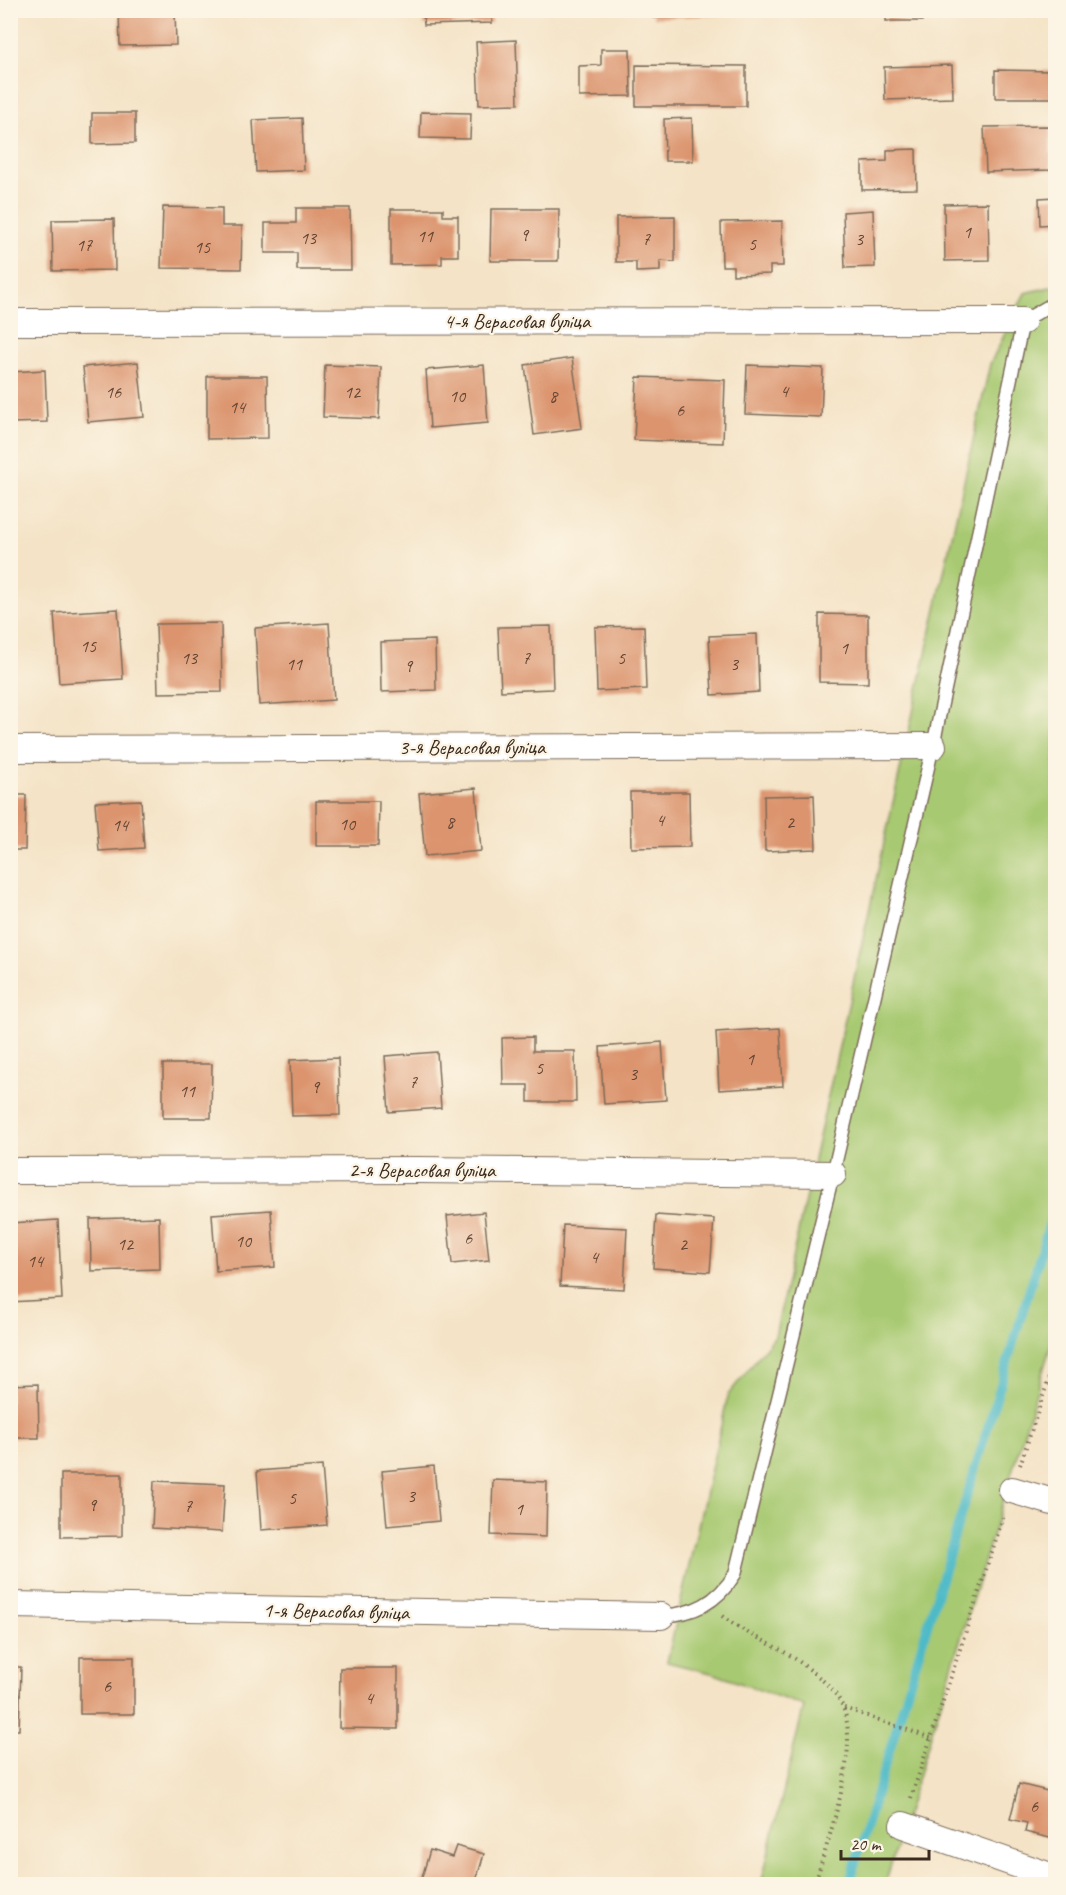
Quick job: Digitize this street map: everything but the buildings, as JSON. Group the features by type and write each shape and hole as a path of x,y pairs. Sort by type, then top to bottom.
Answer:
{"street":[{"name":"4-я Верасовая вуліца","path":"10,322 1023,321"},
{"name":"3-я Верасовая вуліца","path":"10,749 933,746"},
{"name":"2-я Верасовая вуліца","path":"10,1172 419,1170 833,1174"},
{"path":"1012,1490 1056,1503"},
{"name":"1-я Верасовая вуліца","path":"10,1605 661,1616"},
{"path":"903,1825 1056,1878"}],"lane":[{"path":"661,1616 682,1615 709,1603 727,1586 735,1574 833,1174 933,746 1023,321 1056,302"}],"path":[{"path":"903,1825 1056,1357"},
{"path":"709,1603 732,1624 803,1664 826,1683 843,1708 849,1732 848,1757 815,1884"},
{"path":"843,1708 931,1738"}],"green space":[{"path":"1055,286 1055,1332 885,1884 761,1884 804,1706 715,1674 667,1662 728,1395 775,1336 990,364 1025,293"}],"waterway":[{"path":"849,1884 1056,1202"}]}
